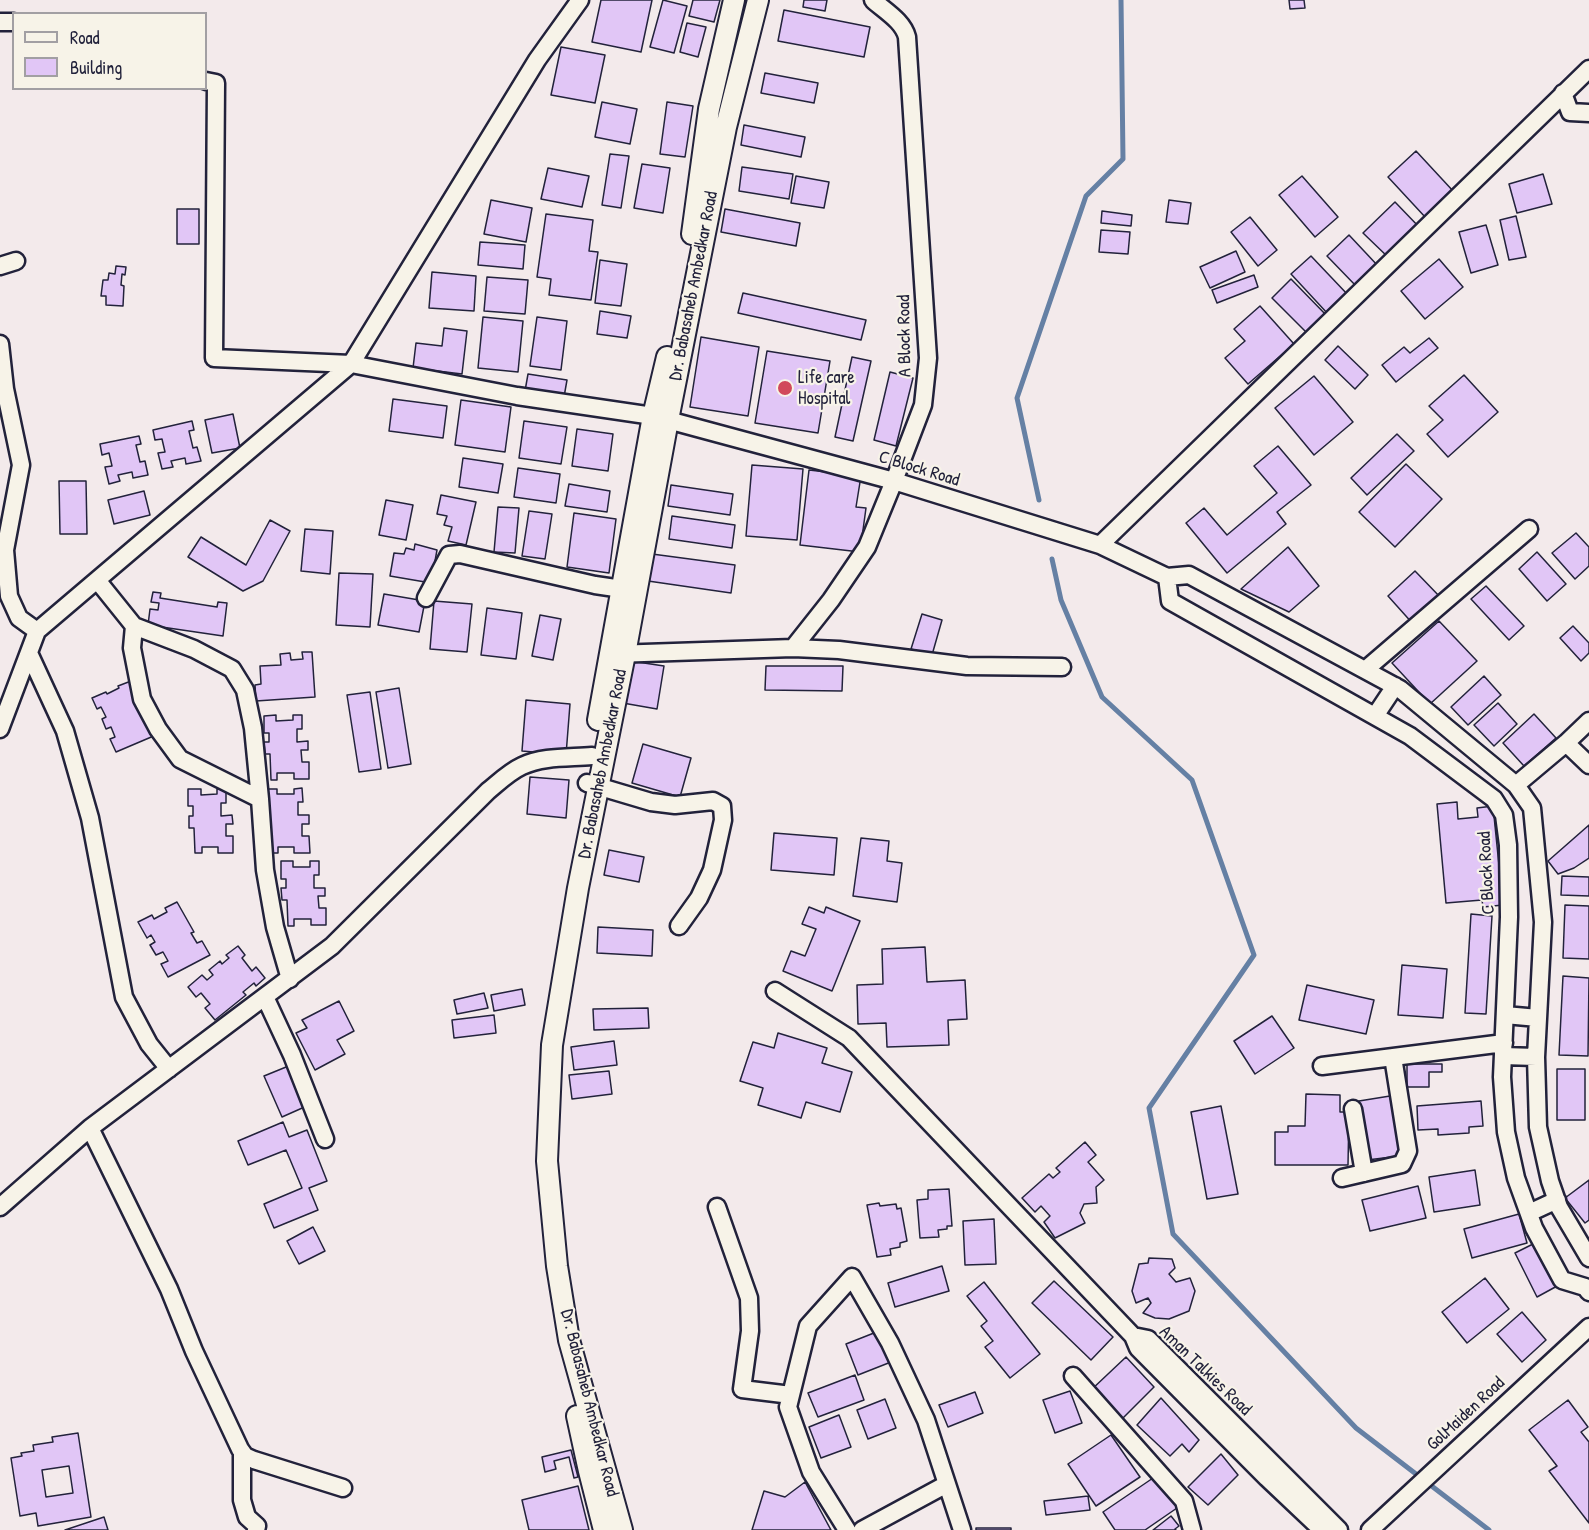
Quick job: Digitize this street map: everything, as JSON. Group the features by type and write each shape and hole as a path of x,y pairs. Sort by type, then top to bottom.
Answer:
{"main road":[{"name":"Dr. Babasaheb Ambedkar Road","path":"621,1530 569,1340 557,1266 538,1177 545,1103 541,1048 564,942 686,277 709,109 734,0"},
{"name":"Dr. Babasaheb Ambedkar Road","path":"593,785 592,756 617,654 622,589 726,127 758,0"},
{"name":"Dr. Babasaheb Ambedkar Road","path":"548,1224 554,1311 604,1530"}],"street":[{"path":"0,729 37,631 351,364 537,60 580,0"},
{"name":"A Block Road","path":"793,648 831,600 867,547 923,405 928,358 907,38 905,30 896,19 873,0"},
{"path":"1100,545 1589,69"},
{"name":"C Block Road","path":"207,81 216,83 214,358 351,364 518,396 660,418 894,481 1100,545 1167,577 1189,576 1395,686 1516,785 1532,808 1543,922 1536,1057 1538,1127 1550,1181 1557,1200 1589,1258"},
{"path":"1563,93 1570,112 1589,112"},
{"path":"0,266 16,261"},
{"path":"0,344 5,389 21,465 5,550 9,596 19,618 37,631"},
{"path":"1365,670 1529,529"},
{"path":"426,598 448,555 460,554 622,589"},
{"name":"C Block Road","path":"1167,577 1170,601 1410,736 1494,799 1504,815 1509,918 1502,1077 1506,1132 1516,1178 1534,1228 1562,1281 1587,1289 1589,1269"},
{"path":"97,580 134,626 194,649 232,669 245,690 254,728 265,870 275,927 290,979"},
{"path":"134,626 132,648 142,699 158,729 180,759 260,799"},
{"path":"617,654 793,648 839,650 967,666 1062,667"},
{"path":"29,653 65,731 87,807 124,997 149,1044 169,1069"},
{"path":"1375,716 1395,686"},
{"path":"1516,785 1589,721"},
{"path":"1566,743 1589,765"},
{"path":"0,1208 90,1128 332,946 488,791 506,776 523,765 541,760 592,756"},
{"path":"1478,789 1493,766"},
{"path":"593,785 651,802 675,805 713,801 722,806 723,820 712,870 699,898 679,926"},
{"path":"1506,835 1535,835"},
{"name":"Aman Talkies Road","path":"775,991 849,1038 1133,1336 1148,1339 1299,1499 1322,1530"},
{"path":"265,997 292,1055 325,1139"},
{"path":"1504,1016 1538,1018"},
{"path":"1322,1066 1393,1057 1503,1050 1536,1057"},
{"path":"1342,1178 1402,1164 1408,1151 1393,1057"},
{"path":"1353,1109 1364,1173"},
{"path":"90,1128 169,1289 194,1351 242,1452 254,1460 343,1488"},
{"path":"1529,1214 1557,1200"},
{"path":"717,1207 749,1298 750,1331 742,1389 791,1395"},
{"path":"847,1530 811,1472 788,1407 808,1326 852,1277 890,1343 926,1420 962,1530"},
{"name":"GolMaiden Road","path":"1370,1530 1589,1327"},
{"path":"1073,1376 1184,1501 1192,1530"},
{"path":"242,1452 242,1500 247,1517 256,1526 256,1530"},
{"path":"862,1530 947,1484"},
{"name":"Aman Talkies Road","path":"1299,1499 1339,1530"}],"building":[{"path":"601,0 652,0 641,52 592,42"},
{"path":"663,0 687,6 674,53 650,47"},
{"path":"693,0 720,0 714,22 689,16"},
{"path":"804,0 827,0 825,11 803,7"},
{"path":"1289,0 1304,0 1305,8 1290,9"},
{"path":"784,10 870,27 864,57 778,41"},
{"path":"687,23 706,27 698,57 680,52"},
{"path":"561,47 605,55 595,103 551,95"},
{"path":"765,73 818,83 814,103 761,93"},
{"path":"602,102 637,109 630,144 595,137"},
{"path":"667,102 693,106 685,157 660,154"},
{"path":"744,125 805,137 801,157 741,145"},
{"path":"1416,151 1454,192 1426,218 1388,177"},
{"path":"610,154 629,156 621,208 602,205"},
{"path":"642,164 670,168 663,213 634,208"},
{"path":"742,167 793,174 789,199 739,191"},
{"path":"548,168 589,176 582,207 541,199"},
{"path":"1543,174 1552,204 1517,213 1509,184"},
{"path":"796,176 829,182 824,208 791,203"},
{"path":"1302,176 1338,217 1315,237 1279,195"},
{"path":"491,200 532,208 526,242 484,234"},
{"path":"1169,200 1191,203 1188,224 1166,222"},
{"path":"1395,202 1421,229 1390,259 1363,233"},
{"path":"177,209 199,209 199,244 177,244"},
{"path":"725,209 800,223 796,246 721,232"},
{"path":"1102,211 1132,215 1131,226 1101,223"},
{"path":"546,214 593,220 589,251 598,252 591,300 549,295 551,279 537,277"},
{"path":"1516,216 1526,257 1509,260 1500,220"},
{"path":"1250,217 1277,250 1258,266 1231,232"},
{"path":"1486,225 1498,265 1471,273 1459,232"},
{"path":"1101,230 1130,232 1128,254 1099,252"},
{"path":"1349,235 1379,267 1357,287 1327,256"},
{"path":"480,242 525,245 523,269 478,265"},
{"path":"1236,251 1245,272 1210,288 1200,267"},
{"path":"1311,256 1349,296 1328,314 1291,274"},
{"path":"1439,259 1463,287 1425,319 1401,291"},
{"path":"600,260 627,264 621,306 595,303"},
{"path":"116,266 126,267 125,275 122,274 121,285 124,286 123,306 106,305 106,296 101,296 103,280 108,280 109,273 115,274"},
{"path":"432,272 476,276 474,311 429,308"},
{"path":"1254,275 1258,287 1217,303 1212,290"},
{"path":"487,277 528,280 525,314 484,311"},
{"path":"1291,279 1329,318 1310,336 1272,298"},
{"path":"743,293 866,320 861,340 738,313"},
{"path":"1260,306 1294,344 1248,384 1225,358 1245,341 1234,329"},
{"path":"600,311 631,316 627,338 597,334"},
{"path":"483,317 523,321 518,372 478,368"},
{"path":"537,317 567,321 561,370 530,366"},
{"path":"444,328 467,331 462,374 413,368 416,343 442,346"},
{"path":"701,337 759,347 748,416 690,407"},
{"path":"1429,338 1438,348 1396,382 1382,365 1404,347 1410,353"},
{"path":"1338,346 1368,375 1355,389 1325,360"},
{"path":"767,351 830,361 818,433 755,423"},
{"path":"852,357 871,361 853,441 835,437"},
{"path":"890,372 913,378 896,446 874,440"},
{"path":"528,374 567,380 564,397 525,391"},
{"path":"1464,375 1498,412 1448,457 1427,434 1443,420 1429,406"},
{"path":"1314,376 1353,422 1314,455 1275,408"},
{"path":"393,399 447,406 443,438 389,431"},
{"path":"461,400 511,407 505,452 455,445"},
{"path":"233,414 240,448 212,453 205,420"},
{"path":"192,421 194,430 189,431 193,448 197,447 201,461 186,464 185,458 171,461 173,467 162,469 158,453 165,452 162,439 155,440 153,430"},
{"path":"524,421 567,427 561,464 519,458"},
{"path":"577,429 613,434 608,471 572,466"},
{"path":"1397,434 1414,451 1367,495 1351,478"},
{"path":"139,436 141,444 136,445 140,462 145,461 148,475 133,478 132,472 118,475 120,481 109,484 105,467 112,466 109,453 102,455 100,444"},
{"path":"1278,446 1311,485 1277,512 1286,524 1227,573 1186,523 1204,508 1227,535 1277,493 1254,466"},
{"path":"463,458 503,464 498,493 459,487"},
{"path":"1406,464 1442,499 1395,547 1359,512"},
{"path":"752,465 803,469 797,540 746,536"},
{"path":"518,468 560,474 556,503 514,497"},
{"path":"809,470 861,476 856,507 866,508 860,552 800,545"},
{"path":"59,481 86,481 87,534 60,534"},
{"path":"569,484 610,491 607,512 565,506"},
{"path":"671,485 733,494 730,515 668,506"},
{"path":"144,491 150,515 114,524 108,500"},
{"path":"441,495 476,502 466,545 448,541 452,527 444,525 447,516 437,514"},
{"path":"386,500 413,505 406,540 379,535"},
{"path":"498,507 519,508 515,553 494,552"},
{"path":"529,511 552,514 545,559 522,556"},
{"path":"574,513 616,519 609,573 567,567"},
{"path":"672,516 735,525 732,548 669,539"},
{"path":"270,520 290,531 263,581 243,591 188,557 201,537 246,565"},
{"path":"305,529 333,531 330,574 301,571"},
{"path":"1576,533 1589,547 1589,566 1575,579 1552,553"},
{"path":"415,544 437,550 431,583 390,576 394,553 404,554 406,548 414,550"},
{"path":"1288,547 1319,586 1289,612 1241,589"},
{"path":"1537,552 1566,584 1547,601 1519,569"},
{"path":"652,554 735,565 731,593 648,581"},
{"path":"1415,571 1442,599 1414,625 1388,596"},
{"path":"339,573 373,574 370,627 336,625"},
{"path":"1486,586 1524,626 1509,640 1471,599"},
{"path":"153,592 161,593 160,598 217,607 218,602 227,603 223,636 148,625 150,609 158,610 159,603 151,602"},
{"path":"384,594 425,601 419,632 378,625"},
{"path":"434,601 472,604 467,652 430,649"},
{"path":"487,608 522,613 516,659 481,655"},
{"path":"922,614 942,620 932,655 911,649"},
{"path":"540,615 561,619 553,660 532,656"},
{"path":"1439,621 1477,661 1430,704 1392,663"},
{"path":"1573,626 1589,643 1589,653 1581,661 1560,638"},
{"path":"302,652 312,652 315,697 256,701 255,685 261,684 260,666 281,665 280,654 290,653 291,660 303,659"},
{"path":"624,660 664,666 657,709 617,702"},
{"path":"766,666 843,666 842,691 765,690"},
{"path":"1484,676 1501,695 1468,725 1451,707"},
{"path":"131,681 135,689 131,691 156,735 116,752 110,739 115,737 111,727 106,729 102,719 106,717 101,707 97,709 92,698 106,692 107,694"},
{"path":"399,688 411,764 388,768 376,692"},
{"path":"370,692 381,769 359,772 347,695"},
{"path":"526,700 570,704 566,755 522,751"},
{"path":"1498,703 1517,724 1494,746 1474,725"},
{"path":"1534,714 1556,738 1524,766 1503,743"},
{"path":"276,715 276,721 293,720 293,715 302,715 302,729 297,729 297,742 308,741 308,750 301,750 302,762 309,762 309,779 294,779 294,773 277,773 277,780 271,780 270,754 265,754 264,742 269,742 269,733 264,733 264,716"},
{"path":"643,744 691,758 680,797 632,783"},
{"path":"530,777 569,780 566,818 527,814"},
{"path":"302,788 303,802 298,802 298,815 309,815 309,824 302,824 302,836 309,836 310,853 294,853 294,847 278,847 278,853 271,853 271,828 265,828 265,816 270,816 270,806 265,806 264,789 277,789 277,794 294,794 294,789"},
{"path":"188,789 201,789 201,795 217,794 217,789 226,789 226,803 221,803 221,816 232,815 233,824 226,824 226,836 233,836 233,853 218,853 218,847 202,847 202,853 195,853 194,828 189,828 189,816 193,816 193,806 188,806"},
{"path":"1457,802 1458,819 1478,817 1477,808 1493,806 1503,905 1483,907 1482,900 1446,903 1437,804"},
{"path":"1589,825 1589,858 1574,868 1558,874 1548,861"},
{"path":"774,833 837,838 834,875 771,870"},
{"path":"861,838 889,841 887,861 902,863 897,902 853,896"},
{"path":"609,850 644,857 639,882 604,875"},
{"path":"281,861 293,861 293,867 310,867 310,861 319,861 319,875 314,875 314,888 325,888 325,896 318,896 319,908 326,908 326,925 311,925 311,919 294,919 294,926 288,926 287,900 282,900 281,888 286,888 286,879 281,879"},
{"path":"1562,876 1589,877 1589,896 1561,895"},
{"path":"177,902 194,932 191,933 197,943 202,941 210,955 168,977 161,964 168,961 163,952 156,955 150,945 155,942 151,935 147,938 138,922 152,915 154,919 167,912 165,908"},
{"path":"1565,905 1589,906 1589,959 1563,958"},
{"path":"809,907 824,913 826,907 860,921 832,991 783,971 791,951 805,956 816,929 802,924"},
{"path":"1471,914 1492,916 1486,1014 1465,1013"},
{"path":"598,927 653,930 652,956 597,953"},
{"path":"238,946 245,955 242,958 252,971 256,967 265,978 256,986 254,983 243,992 246,995 215,1020 205,1008 210,1004 201,993 196,997 188,987 202,975 207,980 213,975 209,970 220,961 222,964 229,958 226,955"},
{"path":"925,947 927,982 965,980 967,1019 948,1020 949,1045 887,1047 886,1023 858,1024 857,985 883,984 882,949"},
{"path":"1402,965 1447,969 1443,1018 1398,1015"},
{"path":"1563,976 1589,978 1588,1056 1559,1055"},
{"path":"1307,985 1374,1000 1366,1034 1299,1020"},
{"path":"522,989 525,1005 494,1011 491,995"},
{"path":"484,993 488,1008 457,1014 454,1000"},
{"path":"339,1001 354,1031 337,1040 345,1054 315,1070 296,1033 307,1028 302,1020"},
{"path":"648,1008 649,1028 594,1030 593,1009"},
{"path":"494,1015 496,1033 454,1038 452,1020"},
{"path":"1272,1016 1294,1048 1255,1074 1234,1041"},
{"path":"778,1033 827,1048 822,1063 852,1072 840,1112 806,1102 801,1118 758,1105 763,1088 740,1081 753,1042 774,1048"},
{"path":"614,1041 617,1065 574,1070 571,1047"},
{"path":"1407,1064 1442,1064 1442,1072 1429,1072 1429,1087 1407,1087"},
{"path":"291,1065 309,1105 282,1117 264,1076"},
{"path":"1557,1069 1585,1069 1585,1120 1557,1120"},
{"path":"609,1071 612,1094 572,1099 569,1075"},
{"path":"1306,1094 1340,1095 1340,1112 1349,1112 1348,1165 1275,1165 1275,1132 1288,1132 1288,1126 1305,1126"},
{"path":"1390,1096 1400,1156 1367,1160 1359,1101"},
{"path":"1481,1101 1483,1126 1469,1127 1469,1133 1438,1135 1438,1129 1418,1130 1417,1106"},
{"path":"1221,1106 1238,1194 1207,1199 1191,1112"},
{"path":"283,1122 289,1137 307,1130 327,1181 309,1188 318,1210 274,1228 264,1204 302,1188 286,1150 248,1165 238,1141"},
{"path":"1085,1142 1096,1155 1088,1162 1104,1180 1096,1187 1097,1203 1084,1204 1080,1213 1085,1223 1055,1238 1044,1222 1050,1216 1041,1206 1035,1212 1022,1198 1049,1174 1053,1178 1060,1172 1056,1168"},
{"path":"1475,1170 1480,1205 1434,1212 1429,1177"},
{"path":"1589,1180 1589,1220 1585,1223 1565,1198"},
{"path":"1418,1186 1426,1218 1370,1231 1362,1200"},
{"path":"949,1189 952,1226 938,1230 939,1237 920,1238 917,1200 928,1199 928,1190"},
{"path":"879,1203 880,1206 896,1204 897,1209 901,1208 907,1241 900,1243 900,1247 890,1249 891,1255 877,1257 867,1205"},
{"path":"1519,1214 1527,1243 1472,1258 1464,1229"},
{"path":"994,1219 996,1264 965,1265 963,1221"},
{"path":"313,1227 325,1251 299,1264 287,1241"},
{"path":"1537,1242 1559,1285 1537,1297 1515,1253"},
{"path":"1149,1258 1172,1259 1175,1268 1169,1274 1176,1282 1190,1278 1195,1291 1189,1311 1169,1319 1155,1318 1143,1313 1151,1303 1148,1298 1136,1303 1132,1291 1139,1264 1148,1263"},
{"path":"942,1266 949,1291 895,1307 888,1283"},
{"path":"1485,1278 1509,1309 1467,1343 1442,1312"},
{"path":"1054,1281 1113,1337 1091,1360 1032,1303"},
{"path":"984,1282 1040,1354 1010,1378 985,1347 993,1341 981,1326 987,1321 967,1296"},
{"path":"1522,1312 1546,1340 1522,1362 1497,1334"},
{"path":"879,1331 891,1362 858,1375 846,1344"},
{"path":"1126,1357 1154,1387 1121,1420 1090,1391"},
{"path":"855,1375 864,1400 818,1417 808,1393"},
{"path":"1070,1391 1082,1423 1055,1433 1043,1400"},
{"path":"975,1392 983,1413 948,1427 939,1405"},
{"path":"1161,1398 1199,1440 1189,1452 1182,1444 1170,1456 1137,1425"},
{"path":"885,1399 896,1428 868,1439 857,1410"},
{"path":"1568,1400 1588,1427 1581,1432 1589,1442 1589,1523 1549,1471 1557,1466 1529,1430"},
{"path":"839,1415 851,1447 821,1458 809,1427"},
{"path":"78,1433 91,1517 38,1526 36,1513 20,1516 11,1458 22,1456 21,1453 34,1451 33,1445 53,1442 52,1437","holes":["69,1466 73,1493 46,1497 42,1470"]},
{"path":"1111,1435 1140,1477 1096,1506 1068,1464"},
{"path":"571,1450 578,1477 574,1478 569,1457 554,1461 556,1469 545,1472 542,1457"},
{"path":"1221,1454 1238,1475 1208,1505 1188,1487"},
{"path":"1156,1476 1174,1499 1177,1508 1145,1530 1115,1530 1103,1512"},
{"path":"805,1482 831,1530 752,1530 764,1491 785,1497"},
{"path":"578,1486 589,1530 529,1530 522,1500"},
{"path":"1088,1496 1090,1510 1046,1515 1044,1501"},
{"path":"1171,1516 1179,1526 1176,1530 1153,1530"},
{"path":"104,1517 108,1530 65,1530"},
{"path":"976,1528 1011,1528 1011,1530 976,1530"}],"waterway":[{"path":"1039,500 1017,398 1086,196 1123,159 1121,0"},
{"path":"1052,559 1061,600 1102,697 1192,780 1254,955 1149,1108 1173,1234 1356,1428 1489,1530"}],"place":[{"name":"Life care Hospital","path":"785,388"}]}
